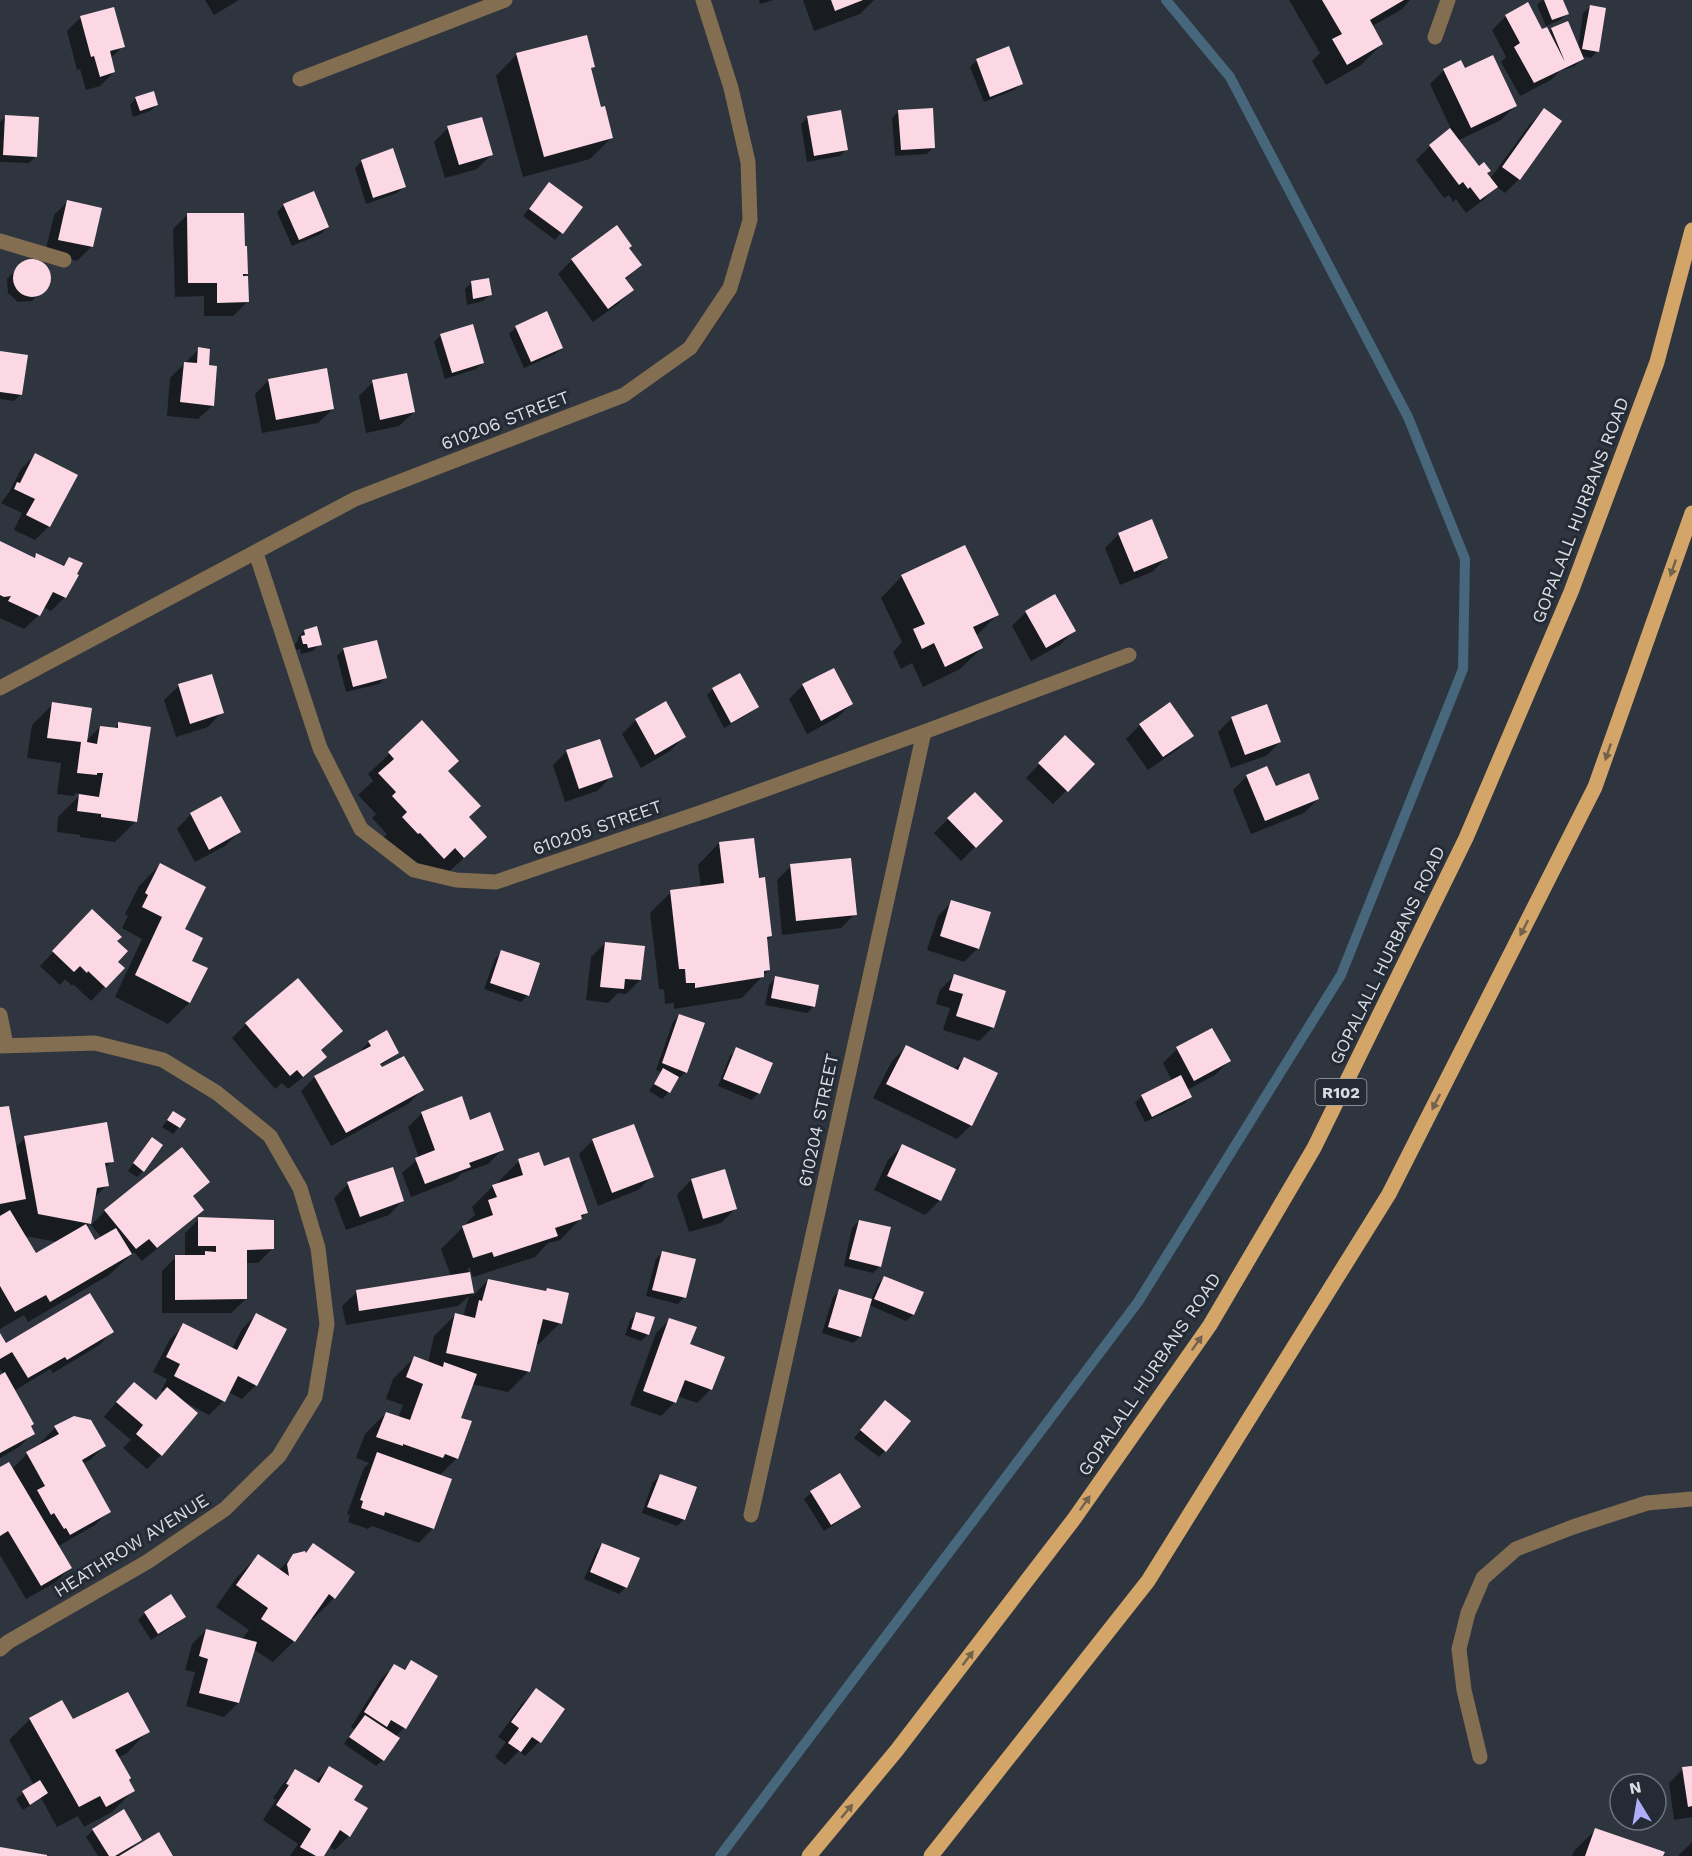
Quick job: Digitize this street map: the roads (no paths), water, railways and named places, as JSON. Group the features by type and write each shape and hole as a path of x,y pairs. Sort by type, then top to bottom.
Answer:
{"main road":[{"name":"GOPALALL HURBANS ROAD","path":"809,1856 897,1750 1074,1519 1210,1325 1314,1148 1466,838 1571,592 1657,362 1692,230"},
{"path":"932,1856 1148,1581 1389,1194 1595,787 1692,513"}],"street":[{"path":"300,79 505,0"},
{"name":"610206 STREET","path":"0,688 355,499 624,395 690,348 730,288 750,220 748,162 731,88 703,0"},
{"path":"1435,38 1448,0"},
{"path":"0,241 64,260"},
{"name":"610205 STREET","path":"256,553 320,748 361,829 414,870 456,880 496,882 705,811 1129,655"},
{"name":"610204 STREET","path":"751,1515 924,732"},
{"path":"0,1015 3,1046"},
{"name":"HEATHROW AVENUE","path":"3,1046 95,1043 163,1060 217,1093 270,1136 300,1188 318,1248 327,1324 315,1397 279,1456 271,1464 225,1509 147,1562 3,1641"},
{"path":"1480,1757 1464,1690 1459,1648 1468,1613 1483,1578 1516,1549 1647,1503 1692,1499"}],"waterway":[{"path":"720,1856 1138,1302 1341,975 1463,669 1465,559 1408,417 1230,77 1166,0"}]}
